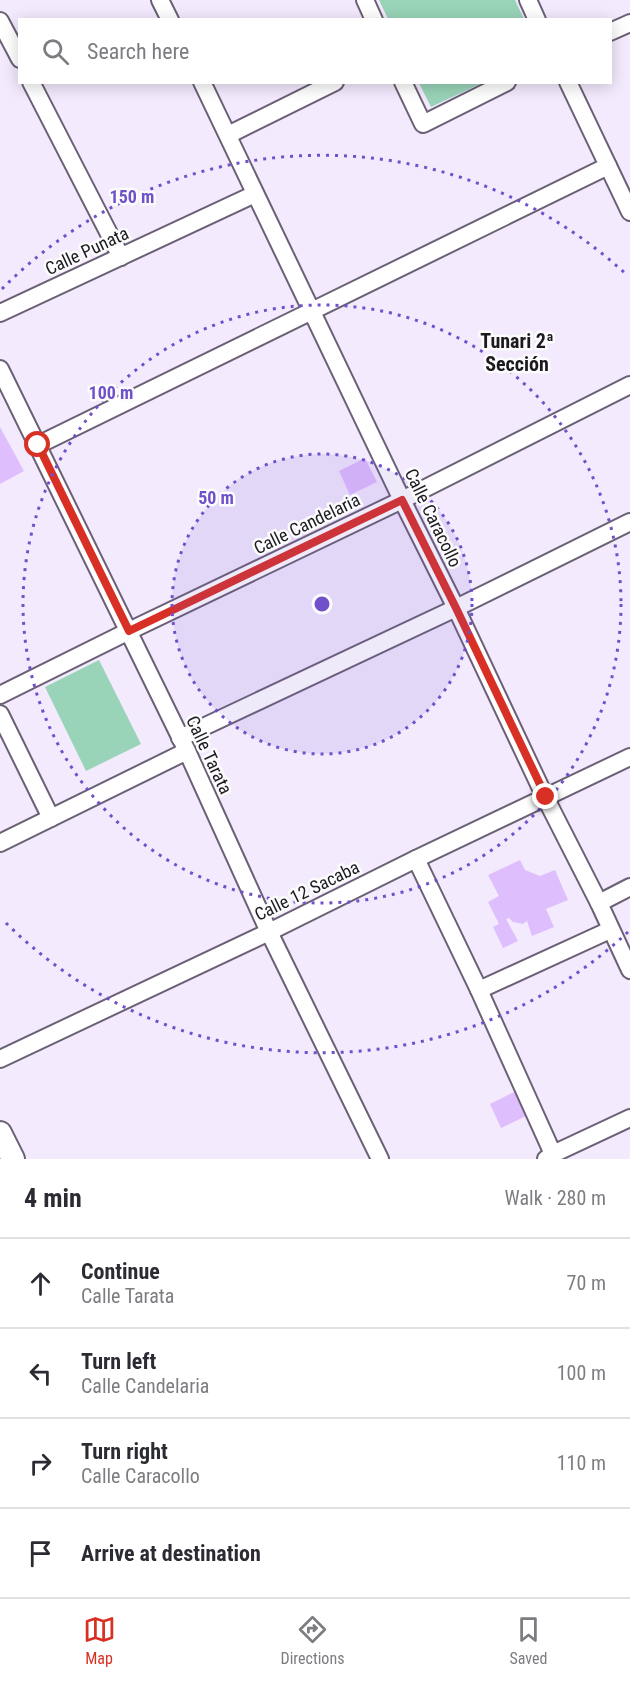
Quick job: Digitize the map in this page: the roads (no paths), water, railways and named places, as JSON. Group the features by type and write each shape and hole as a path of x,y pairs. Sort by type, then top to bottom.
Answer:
{"street":[{"path":"160,0 169,18"},
{"path":"365,0 373,18"},
{"path":"528,0 536,18"},
{"path":"0,21 18,55"},
{"path":"612,31 630,23"},
{"path":"32,84 121,257"},
{"name":"Calle Caracollo","path":"203,84 630,970"},
{"path":"228,135 331,84"},
{"path":"405,84 423,124 503,84"},
{"path":"569,84 630,212"},
{"path":"38,445 608,166"},
{"name":"Calle Punata","path":"0,313 255,194"},
{"name":"Calle Tarata","path":"0,369 184,744 268,932 380,1159"},
{"name":"Calle Candelaria","path":"0,695 402,500 630,385"},
{"path":"0,843 51,818 184,744 630,522"},
{"path":"0,714 51,818"},
{"name":"Calle 12 Sacaba","path":"0,1059 630,757"},
{"path":"416,859 479,990 550,1156 630,1118"},
{"path":"599,903 630,887"},
{"path":"479,990 610,930"},
{"path":"0,1133 13,1159"}],"district":[{"name":"Tunari 2ª Sección","path":"517,352"}]}
